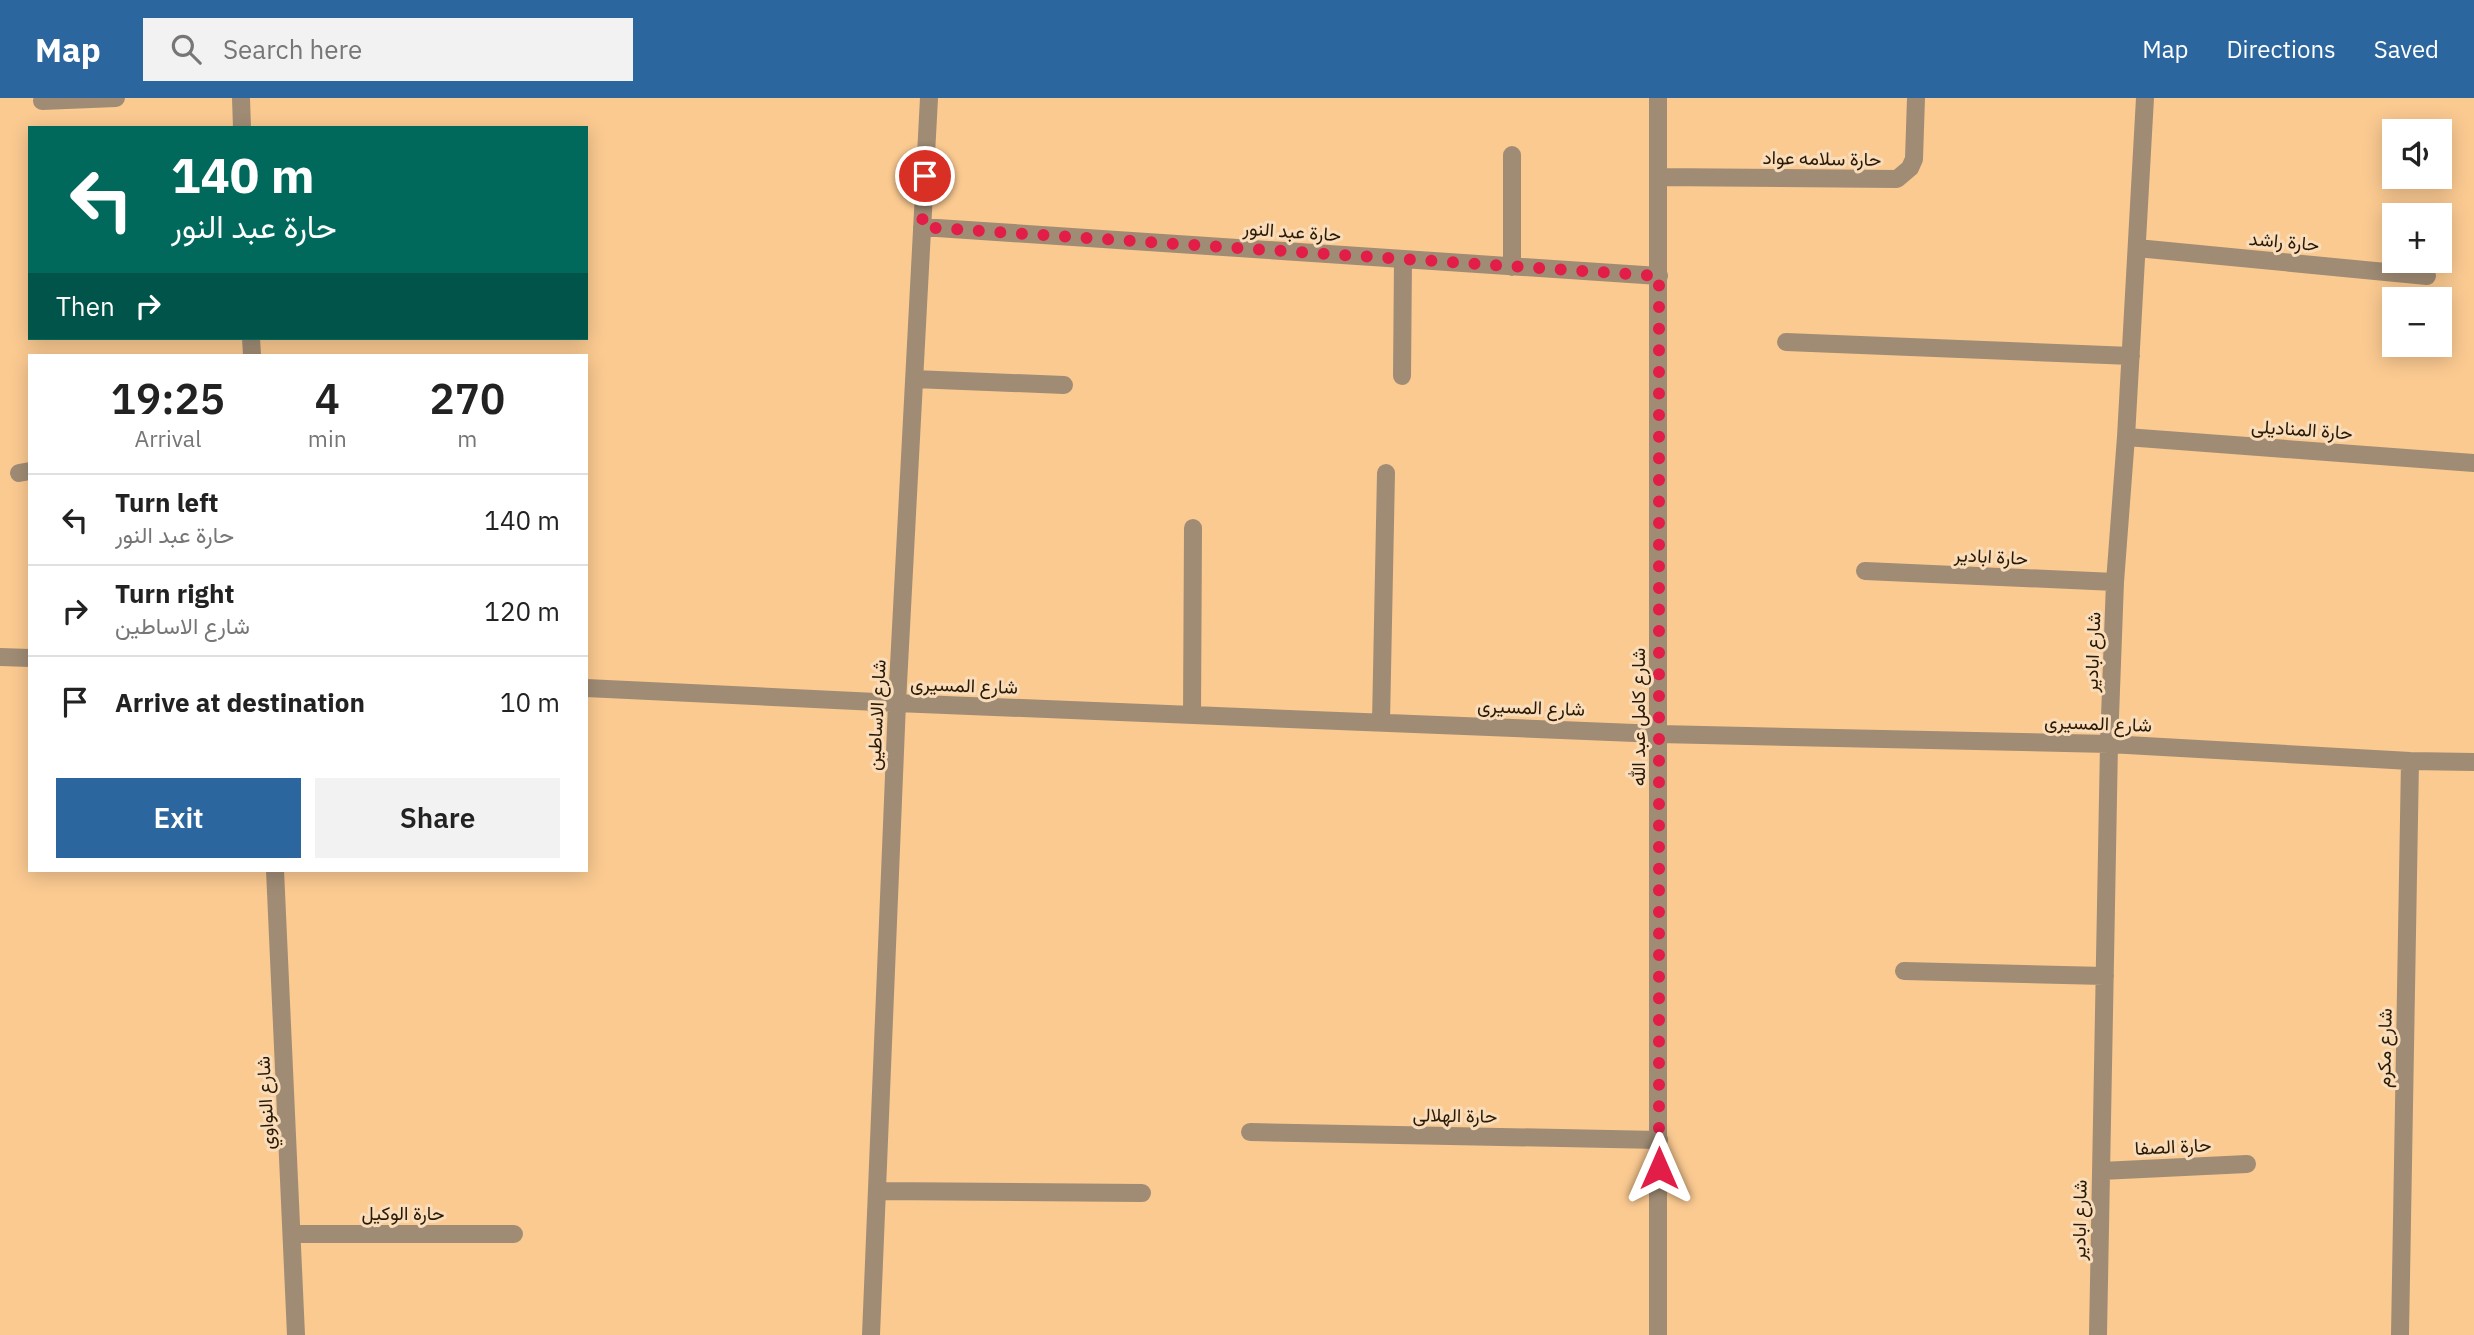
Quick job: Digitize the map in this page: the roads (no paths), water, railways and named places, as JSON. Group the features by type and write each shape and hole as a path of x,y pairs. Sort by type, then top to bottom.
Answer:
{"street":[{"path":"42,101 116,98"},
{"path":"241,98 242,126"},
{"name":"شارع الاساطين","path":"871,1335 897,703 929,98"},
{"name":"شارع كامل عبد الله","path":"1658,98 1658,1335"},
{"name":"حارة سلامه عواد","path":"1658,177 1897,179 1910,168 1914,159 1916,98"},
{"name":"شارع ابادير","path":"2098,1335 2109,744 2115,582 2146,98"},
{"path":"1512,155 1512,267"},
{"name":"حارة عبد النور","path":"922,227 1659,276"},
{"name":"حارة راشد","path":"2137,248 2427,276"},
{"path":"1402,376 1403,260"},
{"path":"1786,342 2131,356"},
{"path":"914,379 1064,385"},
{"name":"حارة المناديلى","path":"2126,437 2474,463"},
{"path":"1381,722 1386,473"},
{"path":"1192,528 1192,715"},
{"name":"حارة ابادير","path":"1865,571 2115,582"},
{"path":"0,657 28,658"},
{"name":"شارع المسيرى","path":"588,688 1659,734 2109,744 2410,761 2474,762"},
{"name":"شارع مكرم","path":"2400,1335 2410,761"},
{"name":"شارع النواوي","path":"275,872 296,1335"},
{"path":"1903,971 2105,976"},
{"name":"حارة الهلالى","path":"1250,1132 1659,1140"},
{"name":"حارة الصفا","path":"2101,1171 2247,1164"},
{"path":"877,1191 1142,1193"},
{"name":"حارة الوكيل","path":"292,1234 514,1234"}]}
